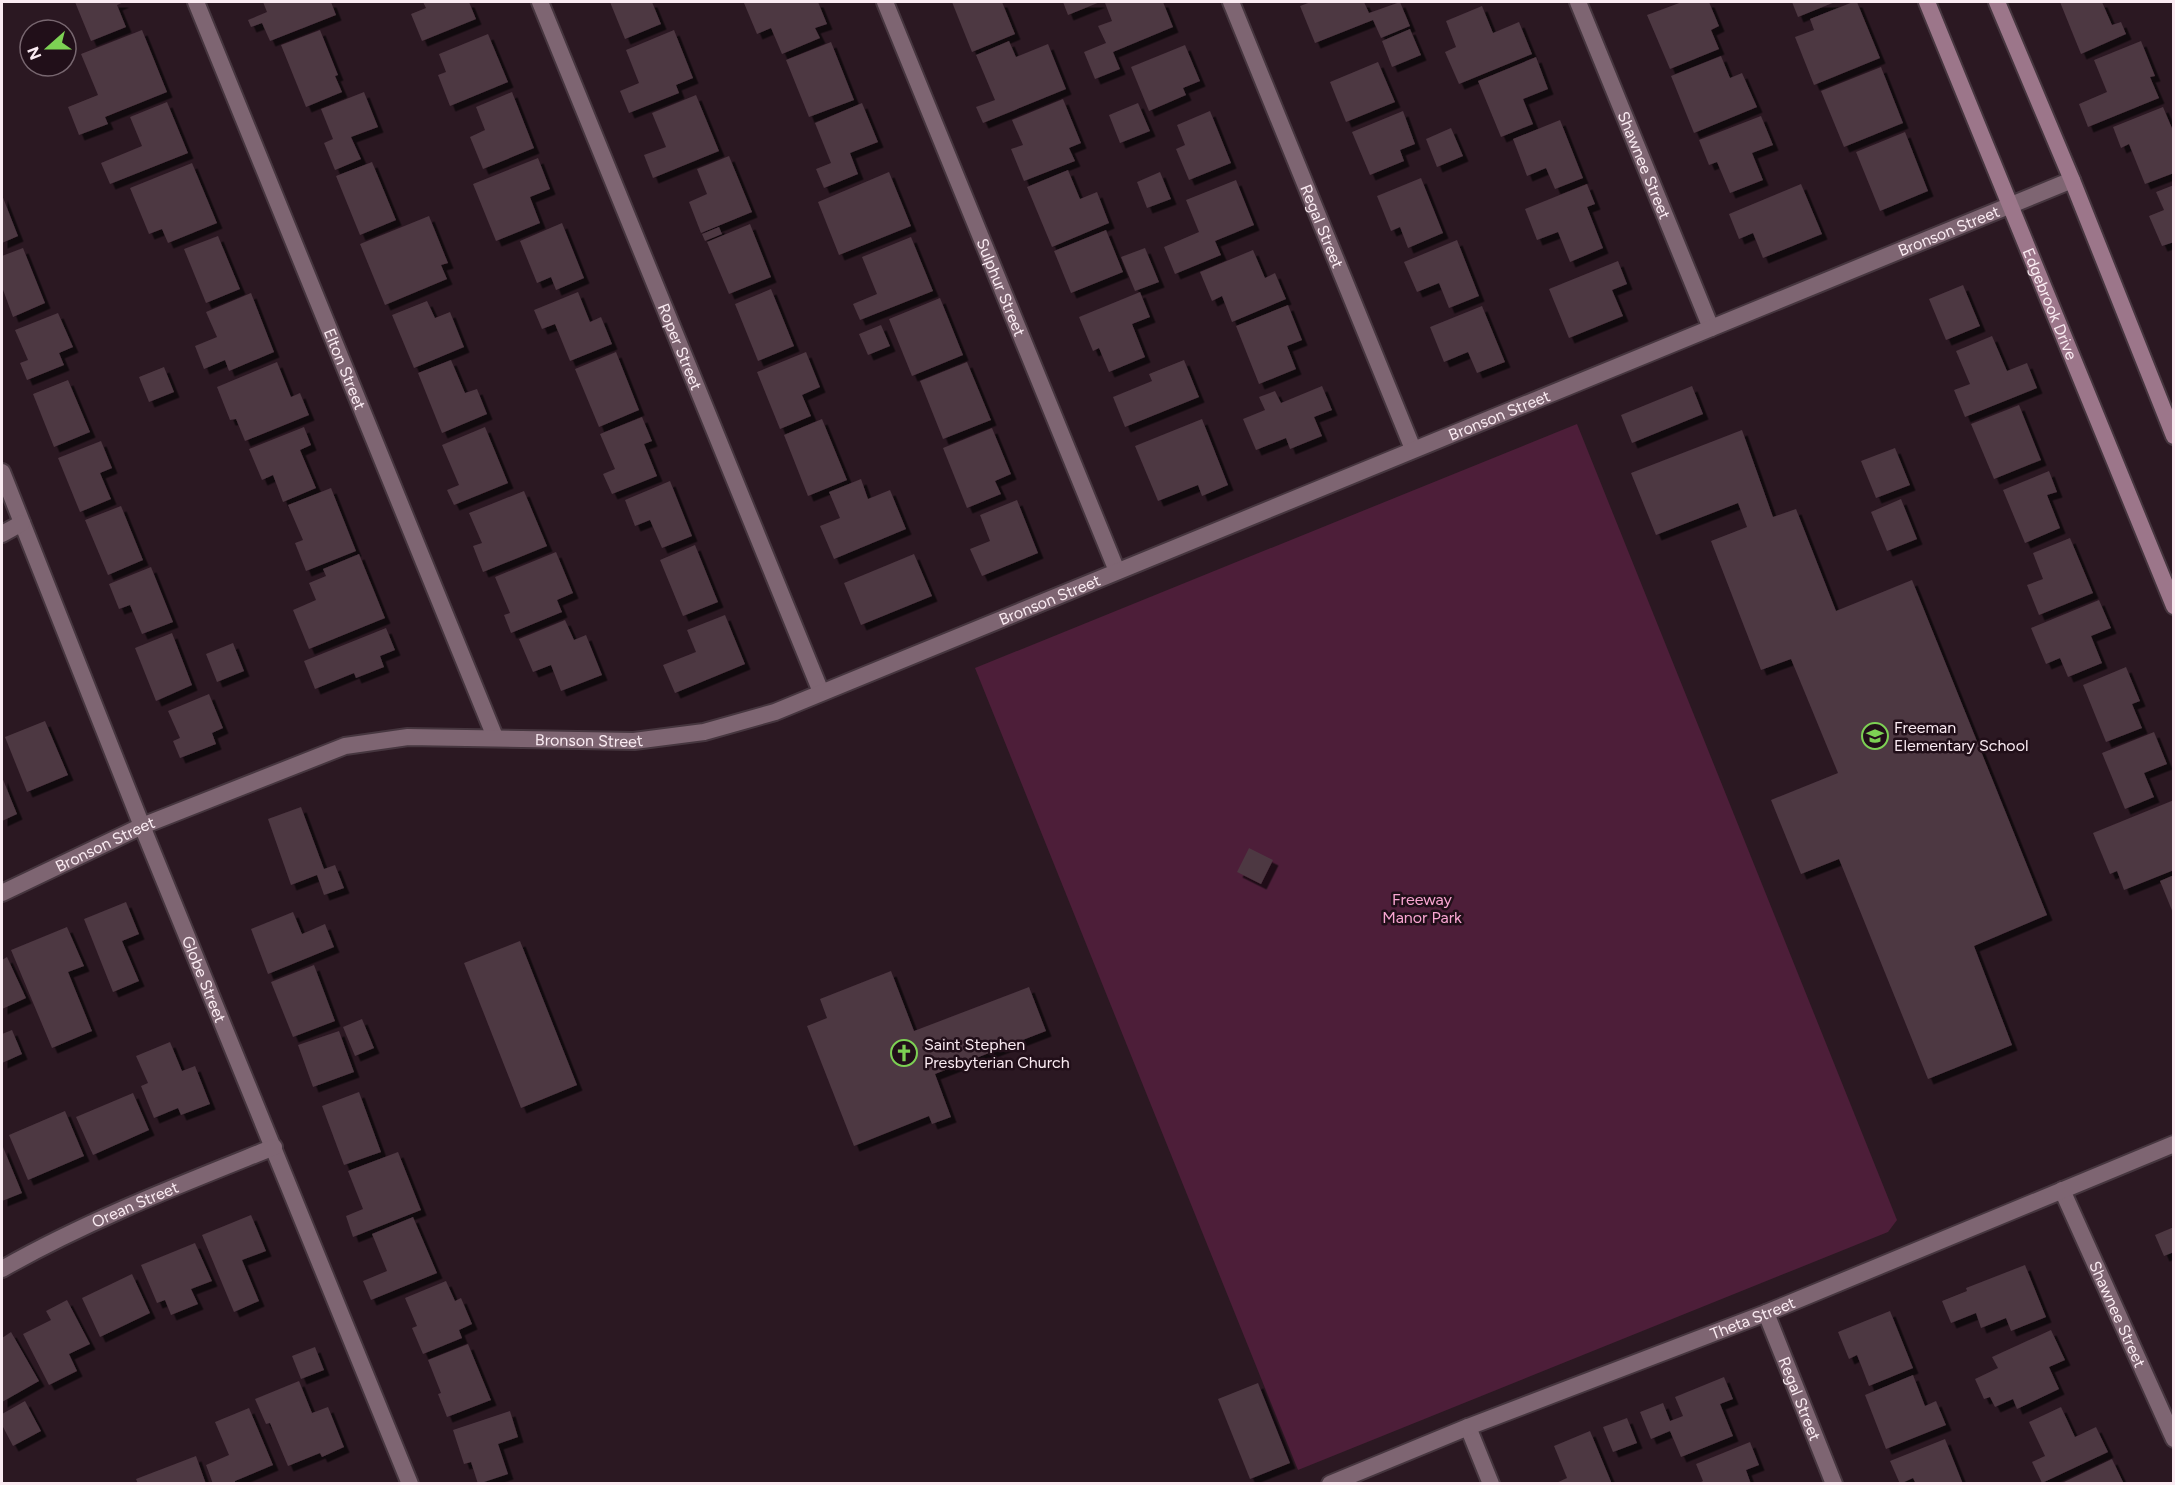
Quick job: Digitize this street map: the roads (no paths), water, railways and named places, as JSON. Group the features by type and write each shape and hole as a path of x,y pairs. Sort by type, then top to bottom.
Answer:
{"main road":[{"name":"Edgebrook Drive","path":"1927,2 2174,606"},
{"path":"1997,2 2072,180 2174,436"}],"street":[{"name":"Elton Street","path":"196,2 495,737"},
{"name":"Roper Street","path":"540,2 821,692"},
{"name":"Sulphur Street","path":"885,2 1117,571"},
{"name":"Regal Street","path":"1231,2 1413,449"},
{"name":"Shawnee Street","path":"1578,2 1711,328"},
{"name":"Bronson Street","path":"2,893 142,826 345,746 408,737 634,741 704,732 775,712 2072,180"},
{"name":"Globe Street","path":"2,472 142,826 410,1483"},
{"path":"2,534 22,523"},
{"name":"Theta Street","path":"1330,1484 1468,1427 1766,1313 2174,1144"},
{"name":"Orean Street","path":"2,1269 26,1255 151,1197 274,1147"},
{"name":"Shawnee Street","path":"2062,1190 2174,1439"},
{"name":"Regal Street","path":"1766,1313 1834,1484"},
{"path":"1468,1427 1491,1484"}],"place":[{"name":"Freeman Elementary School","path":"1875,736"},
{"name":"Saint Stephen Presbyterian Church","path":"904,1053"}],"park label":[{"name":"Freeway Manor Park","path":"1422,908"}]}
